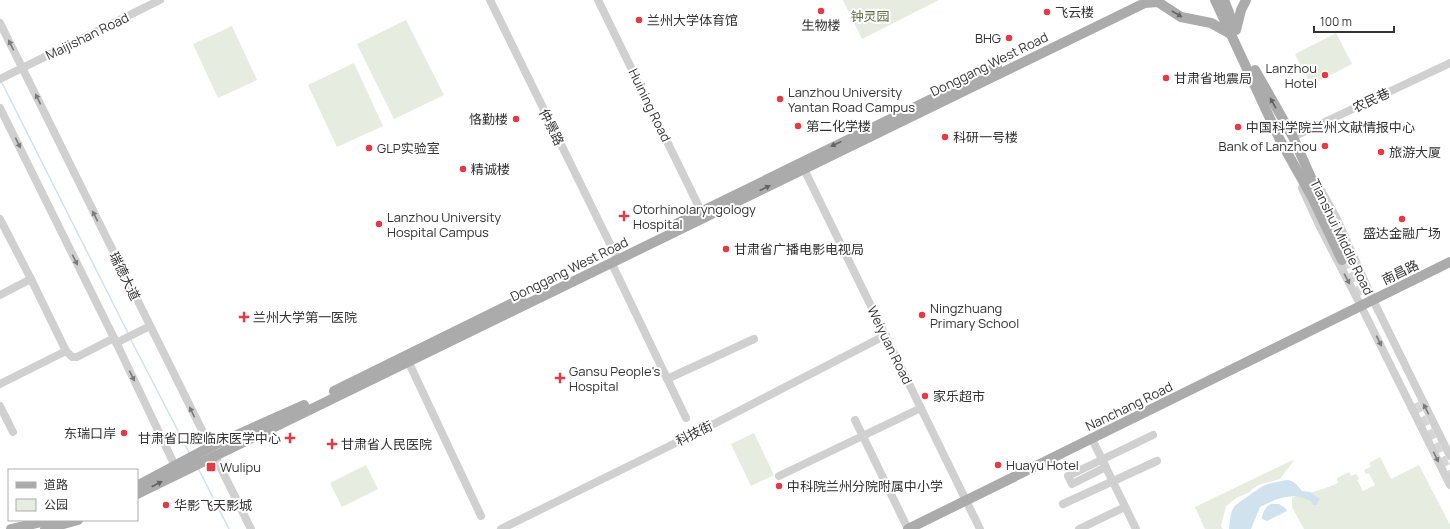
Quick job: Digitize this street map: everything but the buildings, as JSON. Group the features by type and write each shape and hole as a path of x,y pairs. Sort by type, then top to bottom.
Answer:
{"main road":[{"name":"Tianshui Middle Road","path":"1215,0 1256,70 1298,149"},
{"name":"Tianshui Middle Road","path":"1224,0 1233,32 1288,156"},
{"path":"1143,1 1158,2 1181,17 1211,23 1233,32 1246,0"},
{"name":"Donggang West Road","path":"207,453 1143,1"},
{"path":"1288,156 1346,259 1298,149"},
{"name":"Donggang West Road","path":"207,453 409,363 701,211 802,165"},
{"name":"南昌路","path":"1361,306 1450,262"},
{"name":"Nanchang Road","path":"908,529 1361,306"},
{"path":"138,486 207,453"},
{"path":"138,493 179,467"},
{"path":"11,529 46,521"},
{"path":"45,529 74,521"}],"street":[{"name":"Maijishan Road","path":"0,80 160,0"},
{"name":"仲景路","path":"490,0 613,258 686,418"},
{"name":"Huining Road","path":"598,0 701,211"},
{"name":"瑞德大道","path":"0,23 150,326 207,453 251,529"},
{"name":"农民巷","path":"1292,137 1450,63"},
{"path":"0,108 3,122 118,340 179,467"},
{"name":"Tianshui Middle Road","path":"1298,149 1337,219 1373,300 1450,456"},
{"name":"Tianshui Middle Road","path":"1288,156 1320,228 1361,306 1450,484"},
{"name":"Weiyuan Road","path":"802,165 980,529"},
{"path":"0,219 66,351 72,357 77,357 150,326"},
{"path":"0,295 31,279"},
{"name":"科技街","path":"501,529 706,428 886,335"},
{"path":"667,379 754,339"},
{"path":"0,384 66,351"},
{"path":"409,363 481,516"},
{"path":"0,406 13,432"},
{"path":"779,476 921,408"},
{"path":"855,420 908,529"},
{"path":"1104,463 1153,435"},
{"path":"1092,439 1136,529"},
{"path":"1063,504 1157,461"},
{"path":"1080,529 1125,507"}],"green space":[{"name":"钟灵园","path":"843,0 939,0 862,39"},
{"path":"406,20 444,95 394,119 357,44"},
{"path":"232,26 257,80 218,98 193,44"},
{"path":"1336,33 1352,64 1311,85 1295,54"},
{"path":"354,63 383,126 337,147 308,85"},
{"path":"754,433 774,475 751,486 731,444"},
{"path":"1380,457 1391,479 1419,465 1450,525 1450,529 1304,529 1292,507 1292,498 1321,490 1338,483 1337,478 1349,472 1351,476 1356,474 1359,479 1357,480 1363,491 1375,485 1369,473 1366,474 1364,470 1371,467 1369,463"},
{"path":"1295,459 1280,479 1258,485 1248,493 1236,498 1226,506 1221,526 1223,529 1205,529 1195,507"},
{"path":"366,465 378,489 342,507 330,483"}],"water":[{"path":"1286,480 1293,482 1302,491 1310,492 1320,499 1316,505 1313,505 1312,502 1300,497 1283,497 1260,507 1251,529 1229,529 1230,518 1236,505 1265,485"},
{"path":"1271,504 1279,504 1287,511 1267,521 1262,519 1267,506"}],"waterway":[{"path":"1,81 128,333"},
{"path":"130,338 190,454"},
{"path":"198,468 229,529"}],"tunnel":[{"path":"1349,257 1361,282"},
{"path":"1342,260 1364,303"},
{"path":"1414,404 1450,476"}],"place":[{"name":"生物楼","path":"821,11"},
{"name":"飞云楼","path":"1047,12"},
{"name":"兰州大学体育馆","path":"639,20"},
{"name":"BHG","path":"1009,38"},
{"name":"Lanzhou Hotel","path":"1325,75"},
{"name":"甘肃省地震局","path":"1166,78"},
{"name":"Lanzhou University Yantan Road Campus","path":"780,99"},
{"name":"恪勤楼","path":"516,119"},
{"name":"第二化学楼","path":"798,126"},
{"name":"中国科学院兰州文献情报中心","path":"1238,127"},
{"name":"科研一号楼","path":"945,137"},
{"name":"Bank of Lanzhou","path":"1325,146"},
{"name":"GLP实验室","path":"369,148"},
{"name":"旅游大厦","path":"1381,152"},
{"name":"精诚楼","path":"463,169"},
{"name":"Otorhinolaryngology Hospital","path":"624,216"},
{"name":"盛达金融广场","path":"1402,219"},
{"name":"Lanzhou University Hospital Campus","path":"379,224"},
{"name":"甘肃省广播电影电视局","path":"726,249"},
{"name":"Ningzhuang Primary School","path":"922,315"},
{"name":"兰州大学第一医院","path":"244,317"},
{"name":"Gansu People's Hospital","path":"560,378"},
{"name":"家乐超市","path":"925,396"},
{"name":"东瑞口岸","path":"124,433"},
{"name":"甘肃省口腔临床医学中心","path":"290,438"},
{"name":"甘肃省人民医院","path":"332,444"},
{"name":"Huayu Hotel","path":"998,465"},
{"name":"Wulipu","path":"211,467"},
{"name":"中科院兰州分院附属中小学","path":"779,486"},
{"name":"华影飞天影城","path":"166,505"}]}
